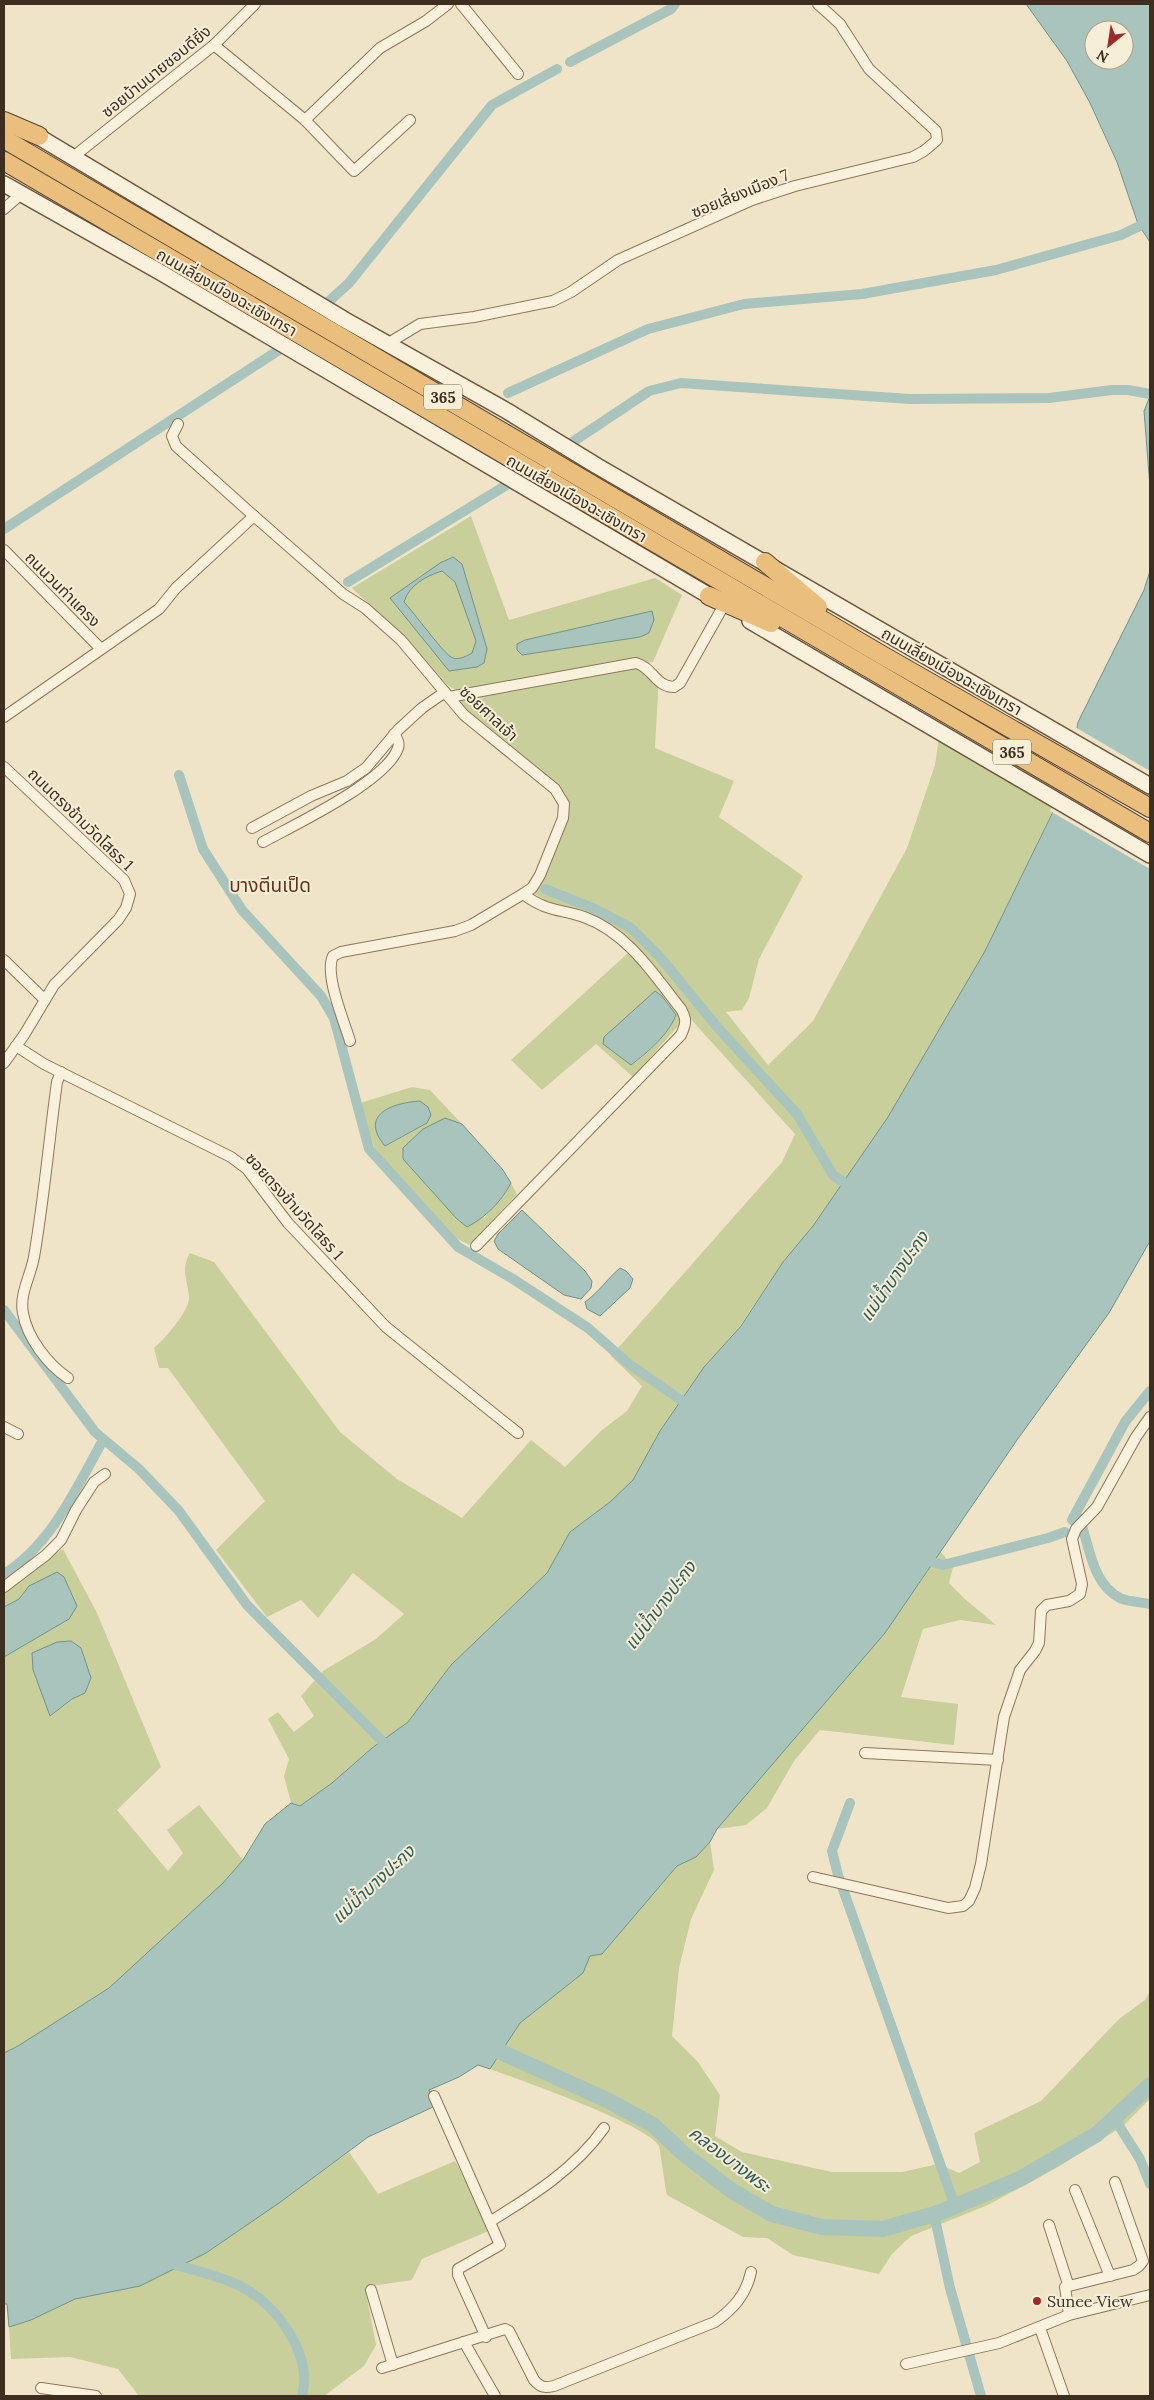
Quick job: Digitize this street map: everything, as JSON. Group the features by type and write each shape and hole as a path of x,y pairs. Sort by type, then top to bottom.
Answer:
{"highway":[{"path":"4,121 39,136"},
{"name":"ถนนเลี่ยงเมืองฉะเชิงเทรา","path":"4,139 882,655 1150,808"},
{"name":"ถนนเลี่ยงเมืองฉะเชิงเทรา","path":"4,162 1150,833"},
{"path":"765,562 855,639"},
{"path":"716,601 845,655"}],"main road":[{"name":"ถนนเลี่ยงเมืองฉะเชิงเทรา","path":"4,116 387,344 507,411 597,466 1150,786"},
{"name":"ถนนเลี่ยงเมืองฉะเชิงเทรา","path":"4,184 160,272 1150,855"}],"street":[{"name":"ซอยบ้านนายชอบดียิ่ง","path":"73,157 214,45 255,4"},
{"path":"305,120 380,48 426,22 448,4"},
{"path":"461,4 518,74"},
{"name":"ซอยเลี่ยงเมือง 7","path":"387,344 420,324 474,317 558,299 618,260 752,200 795,186 913,157 924,151 937,140 936,131 869,69 840,24 818,4"},
{"path":"214,45 305,120 354,171 410,120"},
{"path":"4,209 21,194"},
{"name":"ซอยศาลเจ้า","path":"178,424 172,436 176,446 343,594 366,608 401,640 464,715 550,784 563,799 563,818 544,867 536,883 524,894 464,928 428,937 341,952 333,956 330,962 332,981 350,1041"},
{"path":"4,717 162,606 176,588 254,516"},
{"name":"ถนนวนท่าแครง","path":"4,550 101,648"},
{"path":"252,828 311,796 347,781 366,768 394,734 422,708 447,694 636,663 645,667 662,684 674,687 680,683 716,601"},
{"path":"263,842 357,790 390,761 399,748 394,734"},
{"name":"ถนนตรงข้ามวัดโสธร 1","path":"4,767 124,880 130,894 129,903 118,920 66,971 4,1063"},
{"path":"476,1246 681,1035 686,1025 686,1018 681,1009 624,940 584,917 547,908 535,903 524,894"},
{"path":"4,960 45,1000"},
{"name":"ซอยตรงข้ามวัดโสธร 1","path":"16,1046 61,1072 225,1154 247,1169 288,1223 386,1327 518,1433"},
{"path":"61,1072 57,1082 34,1258 22,1302 23,1314 33,1341 59,1372 68,1378"},
{"path":"813,1877 948,1908 963,1906 969,1901 980,1873 1004,1717 1014,1682 1039,1643 1042,1612 1047,1605 1069,1601 1080,1594 1082,1584 1072,1539 1082,1523 1097,1507 1136,1437 1150,1416"},
{"path":"4,1426 18,1434"},
{"path":"4,1587 46,1555 61,1540 80,1503 94,1482 105,1474"},
{"path":"865,1753 998,1760"},
{"path":"434,2096 500,2245 458,2269 458,2275 486,2336"},
{"path":"491,2221 528,2198 563,2170 587,2150 604,2128"},
{"path":"1068,2284 1133,2270 1142,2262 1114,2182"},
{"path":"1075,2190 1110,2276"},
{"path":"1049,2225 1068,2284 1064,2291 1069,2315"},
{"path":"382,2368 505,2329 509,2331 534,2380 539,2386 545,2388 554,2386 715,2322 732,2310 741,2299 748,2286 751,2272"},
{"path":"371,2290 393,2364"},
{"path":"906,2364 1000,2343 1069,2315 1150,2295"},
{"path":"1040,2328 1064,2396"},
{"path":"464,2342 495,2396"},
{"path":"41,2388 96,2396"}],"green space":[{"path":"471,516 509,620 655,578 682,595 653,662 456,690 447,685 407,640 352,588"},
{"path":"635,668 659,675 655,748 734,781 719,817 803,876 759,959 749,998 742,1010 726,1012 768,1065 813,1021 907,848 935,765 941,723 1062,792 985,951 888,1117 813,1226 783,1262 740,1326 704,1367 660,1431 633,1480 610,1502 570,1532 547,1573 451,1665 408,1722 372,1748 332,1783 300,1806 291,1803 284,1776 289,1759 268,1719 278,1712 294,1732 314,1716 301,1696 323,1671 376,1639 404,1614 353,1573 318,1618 301,1600 267,1617 216,1550 265,1501 168,1368 159,1368 154,1348 175,1325 188,1304 185,1265 190,1253 214,1262 340,1432 397,1479 462,1518 531,1440 565,1467 602,1430 627,1411 642,1386 611,1356 782,1162 795,1134 696,1025 625,935 546,901 534,893 561,833 568,800 558,787 462,706 458,699"},
{"path":"629,952 677,1009 682,1018 679,1025 633,1077 596,1044 542,1090 511,1060","holes":["676,1015 657,1043 632,1065"]},
{"path":"412,1087 430,1090 462,1124 445,1118 484,1218 506,1192 511,1183 517,1194 469,1245 454,1237 378,1156 366,1126 360,1103","holes":["420,1101 427,1123 386,1146 376,1126 382,1113 390,1108 409,1102"]},
{"path":"63,1549 97,1613 161,1767 117,1810 168,1871 183,1853 167,1830 199,1805 243,1860 223,1883 109,1988 4,2053 4,1657 69,1619 29,1586 19,1599 4,1607 4,1587","holes":["91,1678 85,1693 72,1699 51,1716"]},
{"path":"941,1552 953,1567 949,1583 996,1625 960,1620 923,1629 901,1697 958,1704 954,1745 820,1730 794,1761 767,1808 746,1825 717,1829 885,1633"},
{"path":"710,1842 714,1870 691,1919 679,1968 672,2036 698,2062 720,2095 715,2136 742,2152 832,2172 902,2172 938,2164 959,2173 980,2162 974,2133 1041,2101 1119,2019 1145,2000 1150,1991 1150,2099 1123,2126 1058,2167 988,2205 911,2236 892,2254 879,2274 793,2255 767,2238 743,2237 667,2195 659,2146 649,2137 631,2126 581,2103 490,2069 520,2023 583,1973 590,1956 602,1954 677,1866 696,1857"},
{"path":"349,2152 378,2194 455,2161 491,2230 422,2259 412,2280 365,2287 376,2345 364,2366 324,2396 139,2396 118,2369 70,2357 11,2359 9,2327 31,2320 75,2299 140,2286 205,2253"}],"water":[{"path":"1026,4 1150,4 1150,242 1138,224 1117,162 1090,103 1067,61"},
{"path":"1150,396 1150,487 1144,411"},
{"path":"453,557 462,564 487,649 484,663 477,667 449,671 390,598 440,563","holes":["442,571 455,582 476,641 472,653 458,658 453,658 443,650 404,602 414,586 436,573"]},
{"name":"แม่น้ำบางปะกง","path":"1150,571 1150,1241 1109,1313 1017,1440 885,1633 717,1829 710,1842 696,1857 677,1866 602,1954 590,1956 583,1973 520,2023 490,2069 478,2065 459,2077 429,2090 433,2107 368,2137 279,2203 206,2253 140,2286 75,2299 31,2320 9,2327 7,2304 4,2304 4,2053 109,1988 223,1883 243,1860 265,1824 291,1803 300,1806 332,1783 372,1748 408,1722 451,1665 547,1573 570,1532 610,1502 633,1480 660,1431 704,1367 741,1326 783,1262 813,1226 888,1117 985,951 1068,781 1078,722 1144,590"},
{"path":"652,611 654,620 649,633 640,637 522,655 517,650 517,644 525,640"},
{"path":"655,991 662,996 676,1015 663,1036 631,1065 603,1044 604,1037"},
{"path":"420,1101 428,1107 431,1115 427,1123 385,1146 375,1126 377,1119 389,1108"},
{"path":"445,1118 462,1124 503,1170 511,1183 492,1208 467,1227 456,1218 403,1159 403,1148 423,1129"},
{"path":"522,1210 585,1271 592,1281 591,1288 581,1299 564,1295 498,1249 494,1241 498,1234"},
{"path":"620,1268 626,1271 633,1279 630,1288 600,1316 587,1309 585,1302"},
{"path":"57,1572 64,1577 77,1606 69,1619 4,1657 4,1607 19,1599 29,1586"},
{"path":"71,1641 81,1648 91,1678 85,1693 72,1699 50,1716 33,1670 32,1653 57,1642"}],"pier":[{"path":"1075,727 1150,771 1150,869 1050,811 1066,780"}],"waterway":[{"path":"570,62 671,9 675,4"},
{"path":"327,303 349,283 492,105 557,69"},
{"path":"508,393 648,329 744,304 862,294 996,270 1121,235 1150,221"},
{"path":"4,529 279,350"},
{"path":"571,443 649,391 681,383 910,399 1049,398 1112,390 1128,390 1150,394"},
{"path":"348,582 505,486"},
{"path":"179,775 203,849 242,910 321,996 334,1018 369,1149 458,1247 513,1279 588,1328 629,1364 691,1407"},
{"path":"545,889 595,909 631,928 660,957 718,1028 797,1114 833,1175 855,1190"},
{"path":"4,1310 95,1432 139,1469 179,1511 247,1605 391,1750"},
{"path":"1072,1520 1125,1422 1150,1391"},
{"path":"4,1574 21,1562 50,1531 73,1495 103,1440"},
{"path":"1079,1518 1097,1573 1103,1583 1120,1598 1150,1604"},
{"path":"921,1559 943,1565 1065,1532"},
{"path":"850,1803 832,1851 838,1875 955,2206"},
{"name":"คลองบางพระ","path":"481,2043 607,2100 653,2125 684,2154 732,2191 772,2214 822,2227 883,2229 941,2212 1020,2179 1097,2134 1150,2085"},
{"path":"1114,2118 1140,2159 1150,2184"},
{"path":"934,2214 950,2288 981,2396"},
{"path":"166,2262 234,2283 255,2295 268,2306 290,2333 297,2349 302,2364 304,2380 302,2396"}],"place":[{"name":"Sunee View","path":"1037,2301"}],"district":[{"name":"บางตีนเป็ด","path":"270,885"}]}
